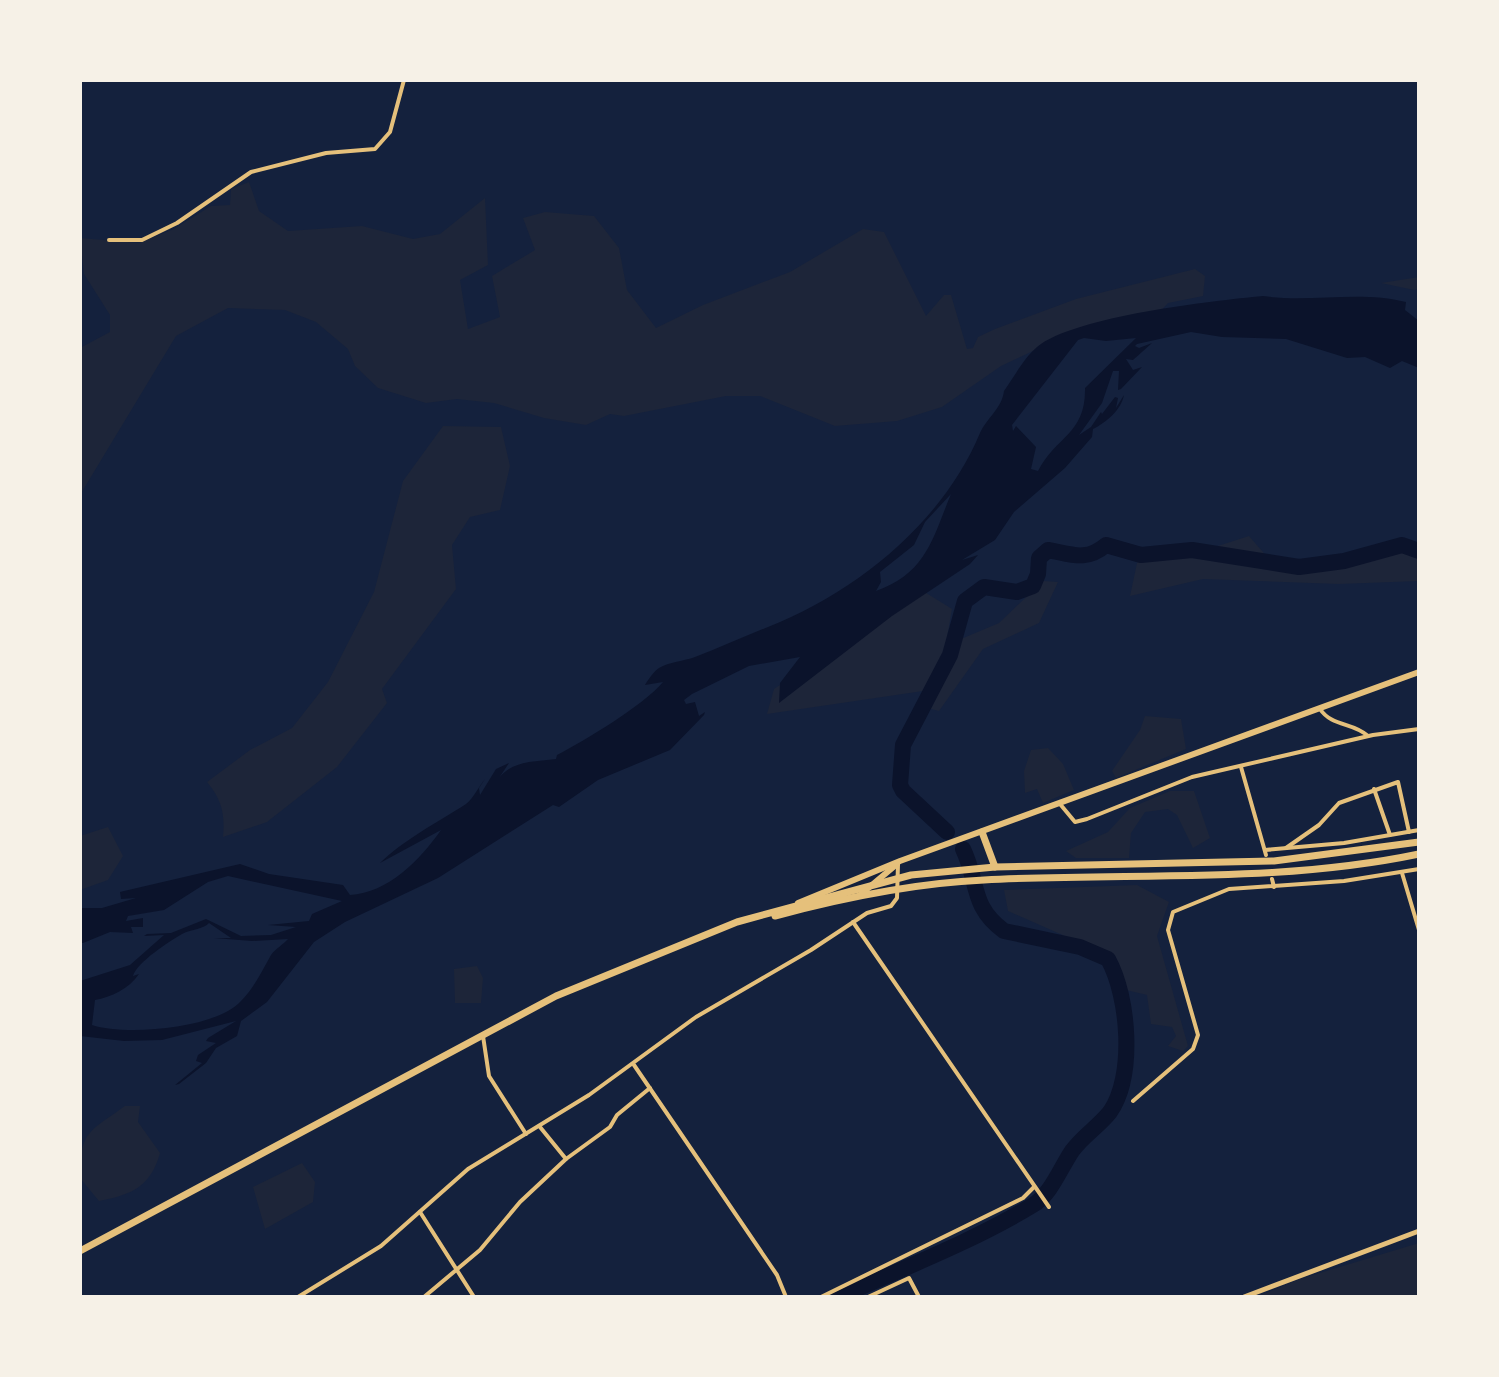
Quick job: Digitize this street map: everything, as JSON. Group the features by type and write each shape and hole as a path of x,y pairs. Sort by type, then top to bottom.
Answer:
{"highway":[{"path":"982,832 995,867"},
{"path":"80,1251 596,977 787,907 896,878 978,868 1274,861 1330,857 1419,842"},
{"path":"711,933 893,891 963,881 1253,874 1328,868 1419,854"}],"main road":[{"path":"787,907 900,861 1419,672"},
{"path":"851,901 900,861"}],"street":[{"path":"109,240 142,240 166,229 251,172 326,153 375,149 390,132 404,82 396,80"},
{"path":"1320,709 1335,723 1362,730 1368,736"},
{"path":"1060,804 1075,822 1192,777 1368,736 1419,729"},
{"path":"1241,767 1266,852 1419,830"},
{"path":"1286,848 1319,825 1339,803 1398,782 1409,832"},
{"path":"1374,788 1390,835"},
{"path":"298,1297 381,1246 468,1169 634,1065 696,1017 853,922 895,901 893,891 900,861"},
{"path":"1133,1101 1193,1049 1198,1035 1168,930 1173,912 1229,889 1274,887 1419,869"},
{"path":"1402,873 1419,930"},
{"path":"1272,879 1274,887"},
{"path":"874,885 893,891"},
{"path":"853,922 1047,1205"},
{"path":"483,1035 489,1076 526,1134"},
{"path":"634,1065 777,1275 786,1297"},
{"path":"424,1297 457,1270 566,1159 610,1127 617,1115 650,1088"},
{"path":"539,1126 566,1159"},
{"path":"821,1297 970,1226 1036,1189"},
{"path":"420,1212 474,1297"},
{"path":"1244,1297 1419,1231"},
{"path":"868,1297 909,1278 919,1297"}],"shaded area":[{"path":"249,182 259,211 288,231 362,226 413,239 440,234 485,198 488,265 460,280 468,329 500,317 492,276 535,250 523,218 545,212 594,216 619,248 627,290 656,328 703,305 790,272 863,229 884,232 926,316 944,295 951,295 967,349 973,348 978,337 995,329 1076,299 1195,269 1205,276 1203,296 1168,303 1154,318 1056,340 1001,366 942,407 897,421 835,426 760,396 726,396 624,416 610,414 586,425 544,418 494,403 457,399 426,403 378,388 355,366 348,349 316,322 285,310 228,308 176,336 80,495 80,348 110,332 110,315 84,274 80,238 139,243 174,229 211,206 230,205 231,189"},
{"path":"1419,277 1419,289 1414,290 1381,283"},
{"path":"1263,296 1371,297 1406,302 1405,310 1419,321 1419,368 1402,361 1390,368 1365,357 1347,358 1286,339 1222,337 1191,332 1137,344 1135,346 1139,348 1152,343 1133,360 1126,359 1133,370 1142,367 1118,390 1119,371 1113,371 1102,403 1079,435 1091,427 1115,397 1118,398 1116,408 1124,395 1117,411 1093,429 1092,437 1065,468 1014,512 995,540 962,560 978,555 970,564 892,616 779,703 780,683 800,657 749,666 692,694 684,700 686,704 695,702 699,716 705,712 704,715 670,750 598,780 559,807 553,805 438,878 345,922 314,942 267,1002 241,1021 237,1036 216,1048 206,1063 179,1084 175,1085 202,1063 196,1061 198,1055 216,1043 206,1041 208,1038 236,1021 162,1040 124,1041 80,1036 80,981 130,965 164,935 144,936 147,934 171,933 206,919 241,936 271,935 296,927 268,925 309,921 312,914 342,901 228,876 208,882 164,910 128,916 126,921 143,918 143,927 131,927 133,933 110,932 83,943 80,943 80,908 102,908 136,898 121,899 120,892 240,864 269,874 343,885 350,895 377,888 402,873 441,830 380,863 409,839 466,804 485,779 479,788 480,795 496,769 509,763 499,778 518,765 556,759 557,755 613,722 654,691 663,682 645,685 659,668 704,654 801,612 864,574 894,550 944,496 1000,403 1004,391 1037,347 1056,336 1112,319 1179,306","holes":["1136,338 1085,388 1081,415 1075,425 1038,471 1031,469 1036,447 1016,426 1013,431 1012,425 1078,340 1106,341","951,494 933,539 917,564 907,574 876,591 881,582 880,572 914,545 925,522","209,923 231,938 214,938 252,941 288,939 271,955 254,985 229,1011 170,1028 126,1030 92,1025 95,1000 125,988 139,974 133,976 136,970 154,952 182,934"]},
{"path":"443,426 501,427 510,466 500,510 470,517 452,545 456,589 382,689 387,703 337,767 267,822 223,837 221,808 207,782 250,750 292,728 328,682 374,592 403,481"},
{"path":"1249,536 1276,567 1320,567 1399,550 1419,552 1419,581 1339,584 1203,579 1130,596 1137,563 1154,548 1193,554"},
{"path":"1043,581 1058,582 1039,623 983,649 939,711 931,709 961,639 999,623"},
{"path":"923,591 952,609 944,655 923,691 767,714 774,689"},
{"path":"1145,716 1181,719 1186,749 1116,778 1112,771 1140,730"},
{"path":"1048,748 1063,764 1074,790 1043,803 1037,789 1025,793 1024,771 1031,750"},
{"path":"1170,791 1194,791 1210,838 1193,848 1177,815 1168,809 1145,812 1131,833 1129,858 1076,858 1066,851 1108,832 1130,808"},
{"path":"108,827 123,856 108,880 80,890 80,836"},
{"path":"1137,885 1169,902 1157,936 1188,1046 1183,1051 1168,1046 1176,1036 1172,1027 1151,1024 1147,995 1122,989 1108,955 1008,911 1004,890"},
{"path":"477,966 483,978 481,1003 455,1003 454,969"},
{"path":"125,1106 140,1106 138,1122 160,1153 151,1174 138,1187 121,1196 99,1201 80,1178 82,1151 89,1134"},
{"path":"302,1163 315,1182 313,1202 265,1229 253,1187"},
{"path":"1419,1243 1419,1297 1256,1297 1300,1279"}],"waterway":[{"path":"947,832 903,791 900,785 903,745 950,655 965,601 984,587 1017,592 1033,586 1039,558 1048,550 1085,555 1106,545 1141,555 1192,550 1299,567 1344,561 1402,545 1419,551"},
{"path":"839,1297 962,1243 1033,1205 1050,1188 1072,1151 1110,1112 1118,1097 1126,1058 1126,1036 1121,994 1108,959 1080,947 1004,931 993,922 980,903 963,849"}]}
